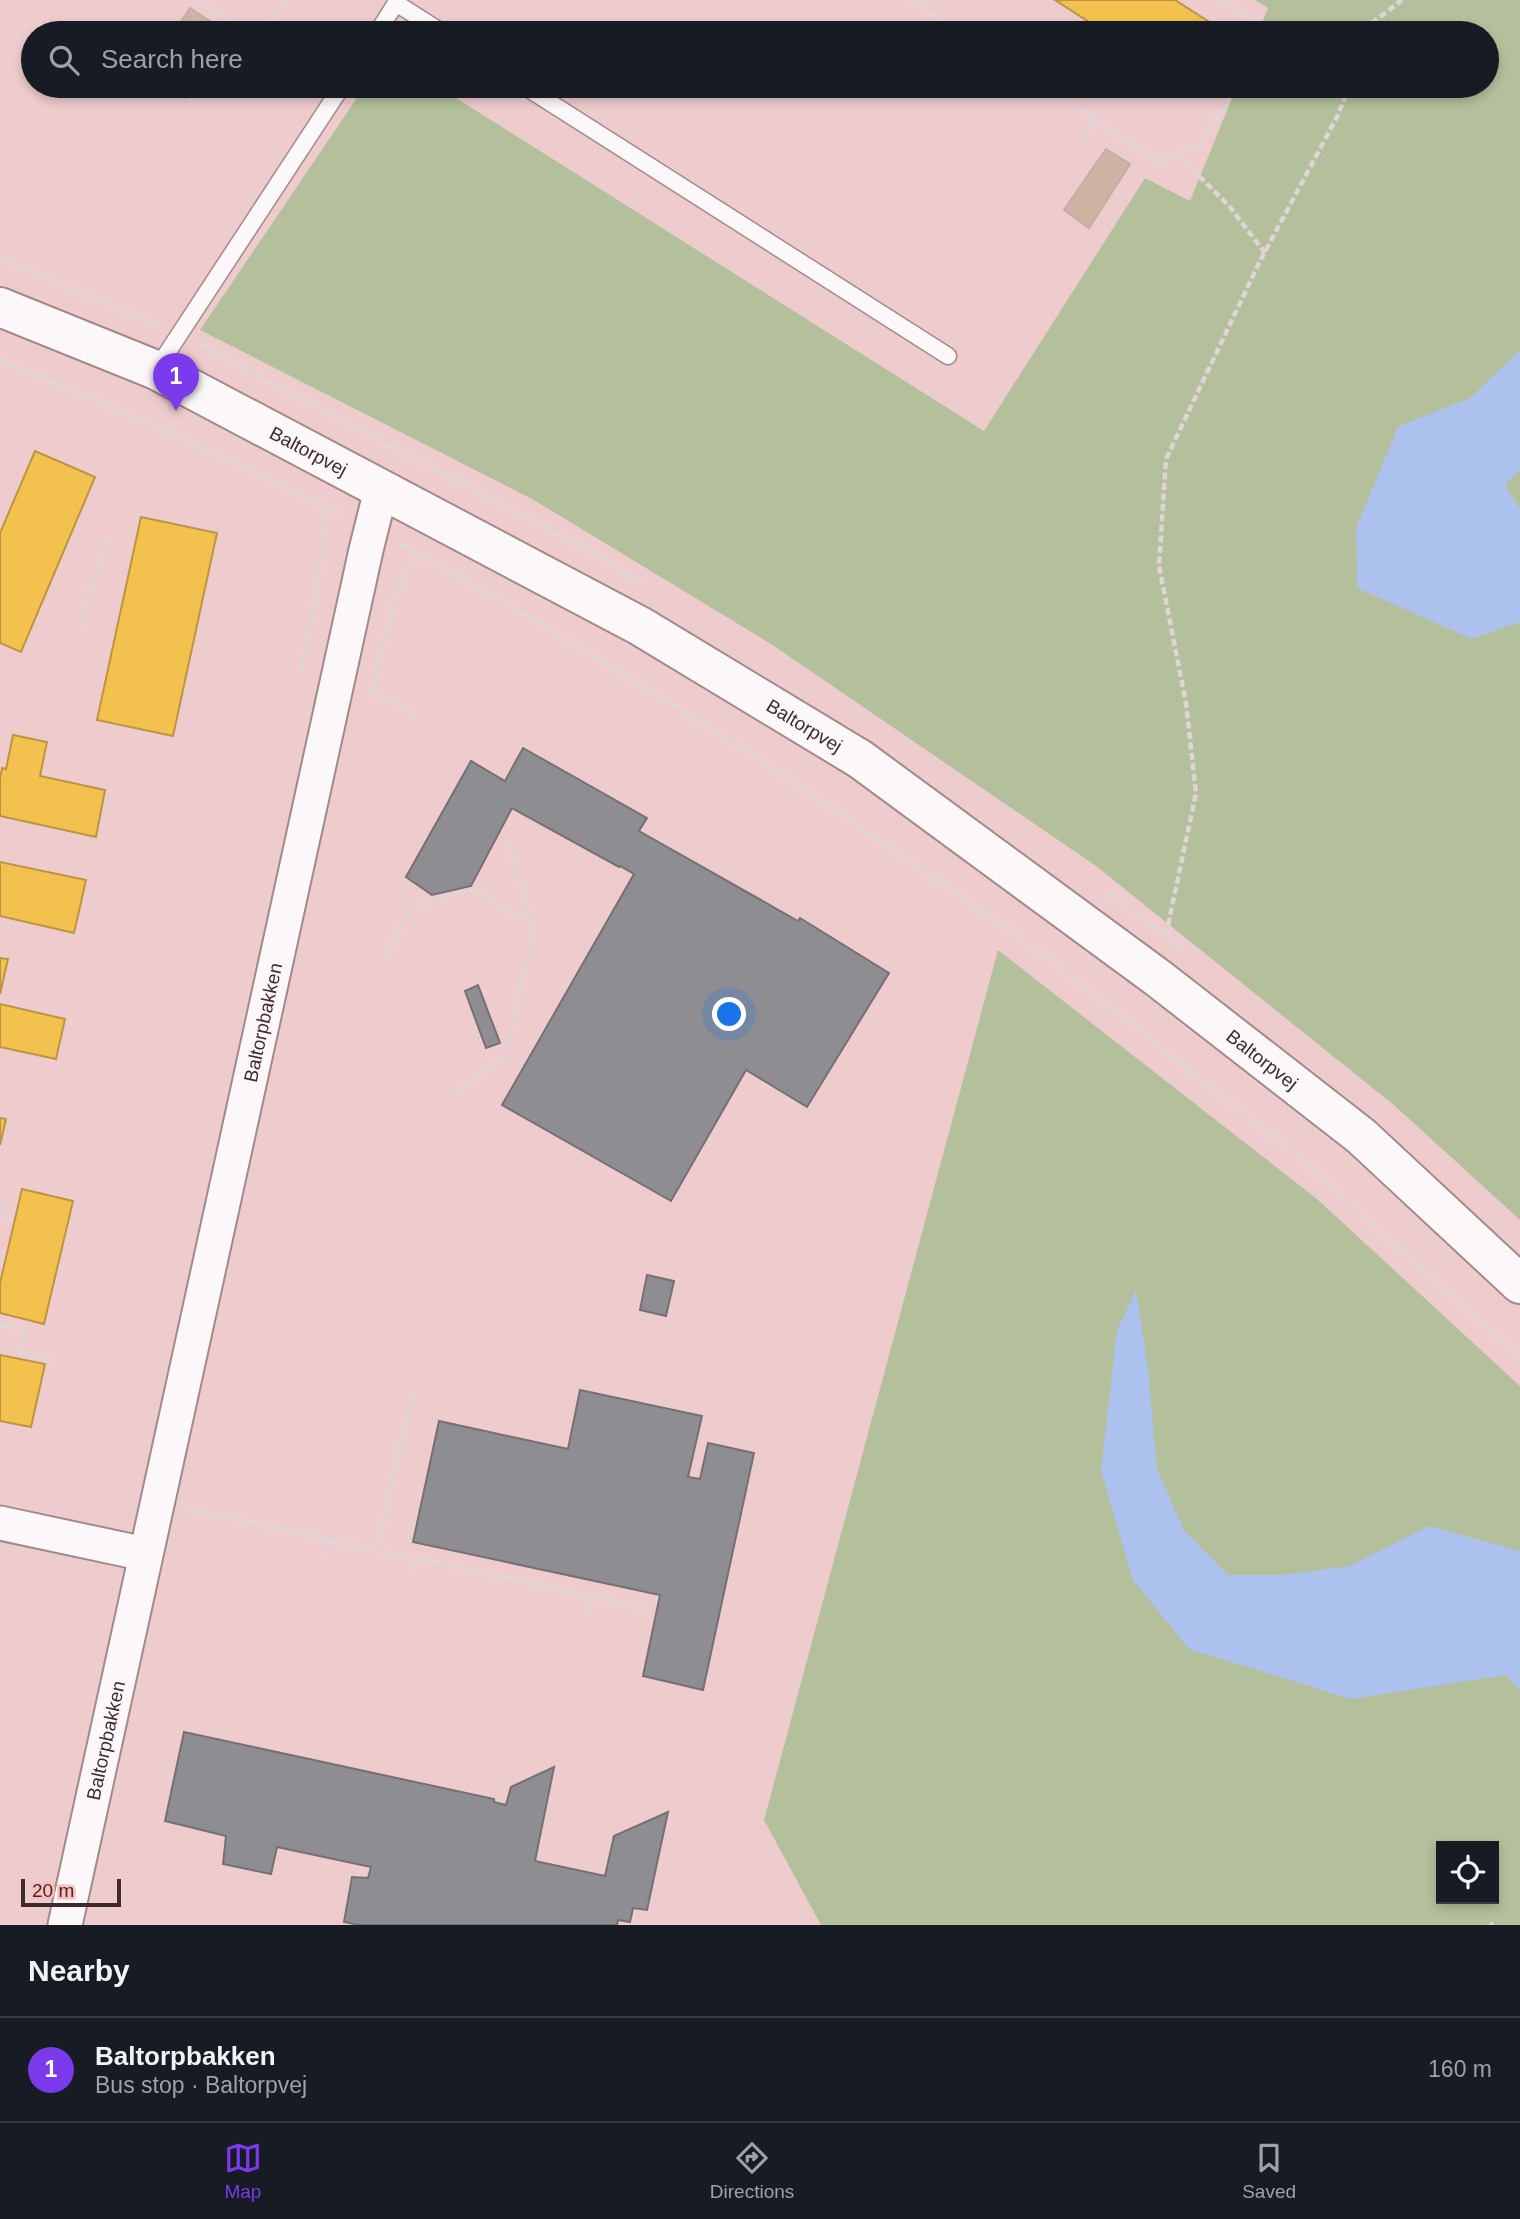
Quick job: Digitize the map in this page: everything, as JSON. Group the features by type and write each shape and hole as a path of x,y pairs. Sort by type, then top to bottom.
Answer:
{"street":[{"name":"Baltorpvej","path":"0,307 156,370 640,626 860,759 1158,978 1361,1136 1520,1284"},
{"name":"Baltorpbakken","path":"65,1925 382,490"},
{"path":"0,1523 145,1554"}],"lane":[{"path":"385,21 396,4 424,21"},
{"path":"156,370 334,98"},
{"path":"543,98 948,356"}],"path":[{"path":"198,0 231,21"},
{"path":"272,21 287,0"},
{"path":"911,0 943,21"},
{"path":"1221,0 1254,21"},
{"path":"1375,21 1402,0"},
{"path":"1061,98 1159,162 1201,145 1230,98"},
{"path":"1158,978 1196,793 1186,703 1159,566 1166,459 1265,253 1338,116 1345,98"},
{"path":"1081,142 1095,120"},
{"path":"1177,154 1230,207 1265,253"},
{"path":"0,359 156,426 372,529 522,611 749,753 1025,940 1298,1156 1520,1358"},
{"path":"81,625 89,591 109,535"},
{"path":"372,694 410,712 418,727"},
{"path":"456,1092 500,1061 506,1053 534,929 509,843"},
{"path":"385,956 415,907 466,891 478,890 516,916 530,915"},
{"path":"0,1202 3,1206 0,1219"},
{"path":"0,1324 24,1330 19,1353 53,1361"},
{"path":"377,1550 412,1393"},
{"path":"180,1508 648,1609"},
{"path":"325,1556 329,1540"},
{"path":"411,1570 414,1559"},
{"path":"496,1590 499,1577"},
{"path":"587,1612 592,1598"}],"green space":[{"path":"1255,0 1520,0 1520,1220 1395,1106 1096,866 771,644 534,500 200,330 357,98 456,98 984,431 1145,178 1190,201 1232,98 1499,98 1499,21 1263,21 1268,8"},
{"path":"998,950 1317,1199 1520,1386 1520,1925 1495,1925 1492,1921 1488,1925 821,1925 764,1820"}],"water":[{"path":"1520,350 1520,469 1505,485 1520,509 1520,622 1472,639 1357,588 1356,528 1398,427 1470,398"},
{"path":"1136,1290 1148,1369 1157,1469 1184,1530 1228,1575 1282,1575 1349,1566 1429,1526 1520,1551 1520,1690 1506,1675 1351,1699 1189,1649 1133,1580 1101,1471 1117,1330"}],"building: Homes":[{"path":"1055,0 1175,0 1208,21 1087,21"},
{"path":"35,451 95,477 21,652 0,643 0,533"},
{"path":"141,517 217,533 173,736 97,720"},
{"path":"13,735 47,742 40,776 105,790 96,837 0,816 0,779 2,768 6,769"},
{"path":"0,862 86,880 74,933 0,916"},
{"path":"0,958 8,959 0,994"},
{"path":"0,1004 65,1019 56,1059 0,1047"},
{"path":"0,1118 6,1119 0,1145"},
{"path":"22,1189 73,1201 44,1324 0,1313 0,1283"},
{"path":"0,1355 45,1364 31,1427 0,1421"}],"building: Industry":[{"path":"523,748 647,818 639,831 798,921 800,918 889,973 807,1107 746,1070 671,1201 502,1105 634,874 512,808 471,886 432,895 406,877 471,761 505,781"},
{"path":"478,985 500,1043 486,1048 465,991"},
{"path":"647,1275 674,1281 666,1316 640,1310"},
{"path":"580,1390 702,1416 688,1477 700,1479 708,1443 754,1453 703,1690 643,1676 660,1595 413,1542 439,1421 568,1449"},
{"path":"184,1732 494,1799 494,1802 506,1805 511,1787 554,1767 535,1861 605,1876 614,1836 668,1812 647,1910 633,1908 630,1922 618,1920 617,1925 359,1925 344,1922 352,1877 368,1878 371,1867 277,1847 271,1874 223,1864 226,1836 165,1821"}],"building: Other":[{"path":"190,8 210,21 182,21"},
{"path":"1106,149 1130,164 1089,228 1064,210"}],"place":[{"name":"Baltorpbakken","path":"176,411"}]}
